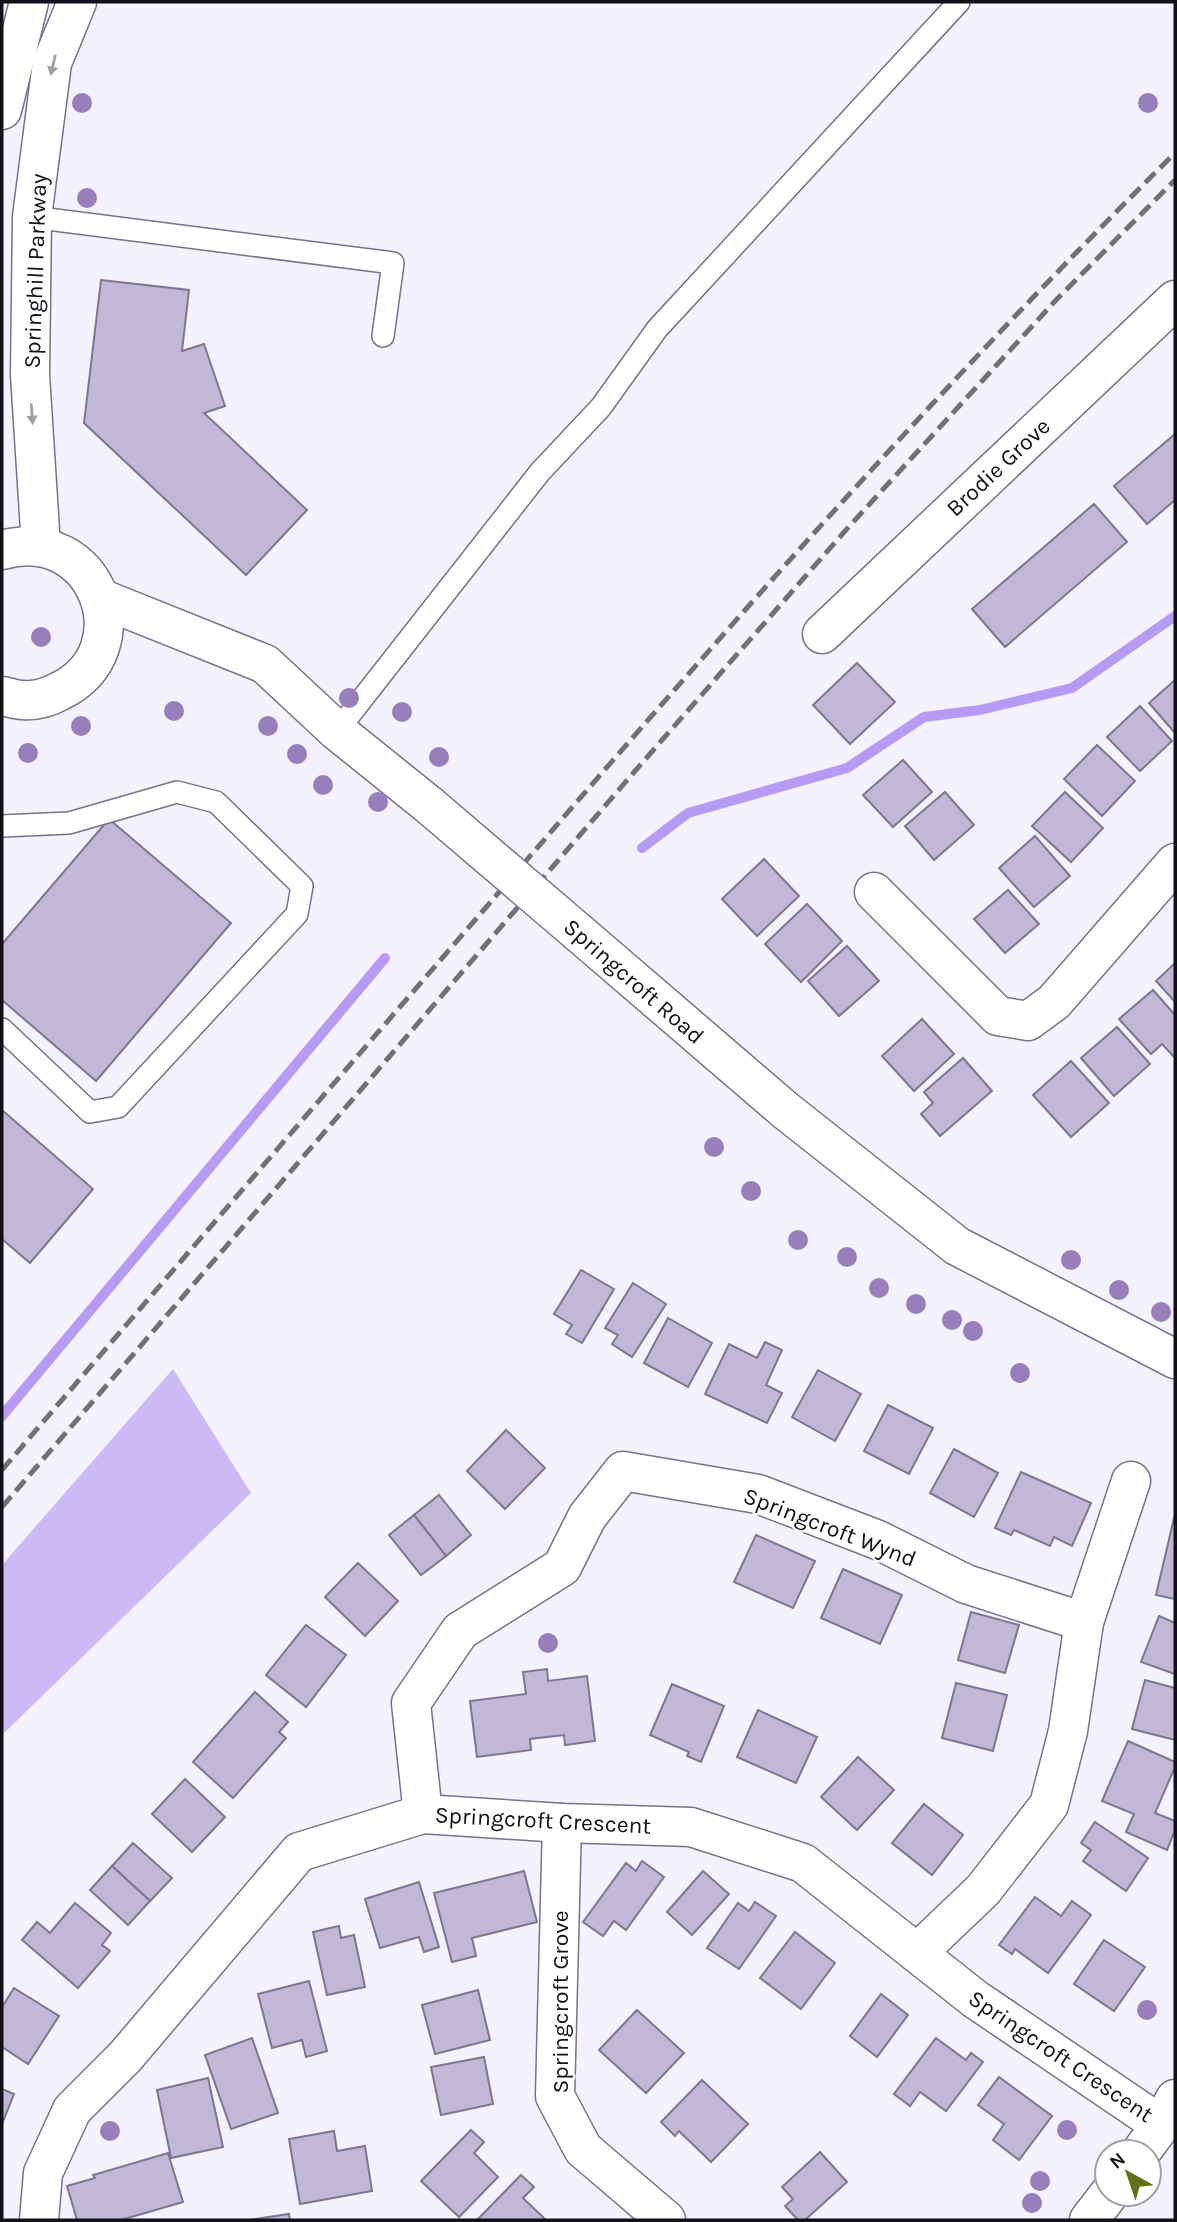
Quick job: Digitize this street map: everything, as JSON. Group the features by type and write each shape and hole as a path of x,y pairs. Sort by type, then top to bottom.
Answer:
{"street":[{"path":"2,110 29,2"},
{"name":"Springhill Parkway","path":"41,546 30,375 32,218 52,63 77,2"},
{"name":"Brodie Grove","path":"821,635 1175,300"},
{"path":"2,550 18,545 41,546 78,564 91,579 100,598 104,622 100,647 89,669 71,686 48,697 23,700 2,696"},
{"name":"Springcroft Road","path":"100,598 265,664 337,731 429,805 785,1110 957,1246 1175,1359"},
{"path":"874,892 998,1016 1028,1021 1054,1002 1175,863"},
{"name":"Springcroft Wynd","path":"423,1814 411,1703 460,1632 562,1567 587,1517 623,1471 758,1494 878,1540 966,1584 1084,1622"},
{"path":"917,1953 983,1890 1049,1805 1068,1731 1084,1622 1131,1481"},
{"name":"Springcroft Crescent","path":"39,2220 43,2173 72,2110 125,2057 299,1852 423,1814 562,1823 691,1827 803,1863 975,1999 1159,2125"},
{"name":"Springcroft Grove","path":"562,1823 555,2096 583,2149 666,2220"}],"lane":[{"path":"337,731 540,472 601,407 657,329 960,2"},
{"path":"32,218 393,263 383,336"},
{"path":"2,825 69,823 177,792 216,802 303,886 297,914 118,1107 90,1112 2,1029"}],"shaded area":[{"path":"173,1369 251,1493 2,1735 2,1565"}],"building":[{"path":"101,280 189,290 182,351 204,344 225,406 204,413 307,510 246,575 84,423"},
{"path":"1175,434 1175,500 1147,524 1114,486"},
{"path":"1094,504 1127,542 1005,647 972,609"},
{"path":"857,663 895,702 850,744 813,705"},
{"path":"1175,680 1175,733 1149,703"},
{"path":"1140,706 1172,741 1140,771 1107,737"},
{"path":"1097,745 1135,781 1102,816 1064,779"},
{"path":"903,760 932,792 893,827 863,795"},
{"path":"945,792 974,825 934,860 905,826"},
{"path":"1065,792 1103,828 1071,862 1032,826"},
{"path":"109,819 231,923 96,1081 2,1000 2,944"},
{"path":"1035,836 1070,876 1034,907 999,868"},
{"path":"764,859 799,896 757,936 722,899"},
{"path":"1008,890 1039,924 1005,953 974,919"},
{"path":"807,904 842,941 801,982 765,944"},
{"path":"847,946 879,981 839,1016 808,981"},
{"path":"1175,963 1175,1002 1156,981"},
{"path":"1153,990 1175,1015 1175,1058 1162,1044 1151,1054 1119,1019"},
{"path":"922,1019 954,1054 914,1091 882,1056"},
{"path":"1117,1027 1150,1064 1114,1096 1081,1058"},
{"path":"963,1058 992,1091 940,1136 921,1114 933,1103 924,1092"},
{"path":"1071,1061 1109,1103 1071,1137 1033,1095"},
{"path":"2,1110 93,1189 30,1263 2,1239"},
{"path":"581,1270 614,1289 582,1343 566,1334 572,1325 554,1314"},
{"path":"633,1283 666,1304 632,1357 612,1344 618,1335 605,1328"},
{"path":"668,1318 712,1343 688,1387 644,1363"},
{"path":"765,1342 782,1350 766,1385 782,1393 767,1423 705,1394 729,1344 757,1358"},
{"path":"818,1370 861,1394 835,1441 792,1417"},
{"path":"888,1405 933,1428 909,1474 864,1451"},
{"path":"506,1430 545,1468 505,1509 467,1471"},
{"path":"954,1449 998,1473 974,1517 930,1493"},
{"path":"1021,1472 1091,1503 1072,1546 1054,1537 1050,1546 1014,1530 1011,1535 995,1528"},
{"path":"439,1495 471,1535 446,1556 414,1515"},
{"path":"414,1515 446,1556 421,1575 389,1535"},
{"path":"1175,1519 1175,1599 1156,1595"},
{"path":"756,1535 815,1561 793,1608 734,1582"},
{"path":"358,1563 398,1601 365,1636 325,1597"},
{"path":"843,1569 902,1595 880,1644 821,1618"},
{"path":"971,1612 1019,1625 1005,1673 958,1660"},
{"path":"1159,1616 1175,1623 1175,1674 1141,1662"},
{"path":"306,1625 346,1655 306,1707 266,1675"},
{"path":"547,1669 548,1681 587,1676 595,1741 565,1745 564,1735 530,1739 531,1750 477,1757 470,1701 526,1694 523,1672"},
{"path":"1145,1680 1175,1688 1175,1740 1132,1729"},
{"path":"956,1683 1007,1695 993,1751 942,1738"},
{"path":"672,1684 724,1706 701,1762 687,1756 689,1752 650,1735"},
{"path":"255,1692 288,1722 279,1732 286,1738 233,1798 193,1762"},
{"path":"758,1710 817,1737 796,1783 737,1757"},
{"path":"1128,1741 1175,1762 1155,1813 1175,1821 1175,1830 1167,1850 1126,1832 1134,1814 1102,1801"},
{"path":"858,1757 894,1790 857,1830 821,1797"},
{"path":"185,1779 225,1817 192,1852 152,1814"},
{"path":"924,1804 963,1835 932,1875 892,1843"},
{"path":"1095,1822 1148,1858 1126,1891 1083,1861 1091,1850 1081,1843"},
{"path":"133,1843 172,1878 150,1901 112,1866"},
{"path":"642,1861 664,1877 626,1930 614,1921 603,1936 583,1922 626,1863 636,1871"},
{"path":"112,1866 150,1901 128,1925 90,1890"},
{"path":"524,1871 537,1922 472,1938 476,1956 452,1962 434,1893"},
{"path":"703,1871 729,1894 692,1935 667,1912"},
{"path":"419,1882 439,1947 424,1952 419,1937 380,1948 365,1899"},
{"path":"1035,1897 1061,1916 1072,1901 1091,1915 1048,1973 1015,1949 1012,1954 999,1945"},
{"path":"755,1902 776,1916 739,1969 707,1948 738,1903 749,1911"},
{"path":"75,1903 111,1933 102,1945 110,1951 78,1988 22,1940 37,1922 50,1933"},
{"path":"339,1926 341,1938 354,1935 365,1987 327,1995 313,1932"},
{"path":"795,1932 835,1963 801,2009 760,1978"},
{"path":"1104,1940 1145,1967 1114,2011 1074,1984"},
{"path":"309,1981 327,2051 306,2057 302,2040 272,2048 258,1994"},
{"path":"14,1988 59,2016 28,2064 2,2047 2,2007"},
{"path":"478,1990 490,2040 435,2054 422,2005"},
{"path":"881,1994 908,2015 877,2057 850,2036"},
{"path":"637,2010 684,2053 646,2093 599,2050"},
{"path":"252,2038 278,2113 231,2129 205,2055"},
{"path":"936,2038 966,2060 971,2053 983,2062 946,2111 920,2092 910,2106 894,2094"},
{"path":"484,2057 493,2104 441,2115 431,2067"},
{"path":"999,2077 1052,2116 1019,2160 993,2140 1004,2124 978,2105"},
{"path":"208,2078 223,2147 171,2158 157,2090"},
{"path":"702,2080 748,2124 711,2162 679,2131 675,2136 661,2122"},
{"path":"2,2089 14,2094 2,2124"},
{"path":"471,2130 484,2142 474,2153 498,2177 459,2217 421,2181"},
{"path":"334,2131 337,2151 365,2146 372,2191 300,2204 289,2139"},
{"path":"820,2152 847,2182 805,2220 798,2220 785,2206 793,2199 782,2187"},
{"path":"168,2153 183,2202 121,2220 77,2220 67,2186 95,2178 93,2175"},
{"path":"521,2175 534,2187 523,2198 546,2220 477,2220"},
{"path":"289,2214 290,2220 249,2220"}],"waterway":[{"path":"642,848 688,813 847,768 924,717 980,710 1072,688 1175,616"},
{"path":"2,1416 385,958"}],"railway":[{"path":"2,1470 735,621 996,337 1175,153"},
{"path":"2,1507 845,531 1056,300 1175,180"}]}
